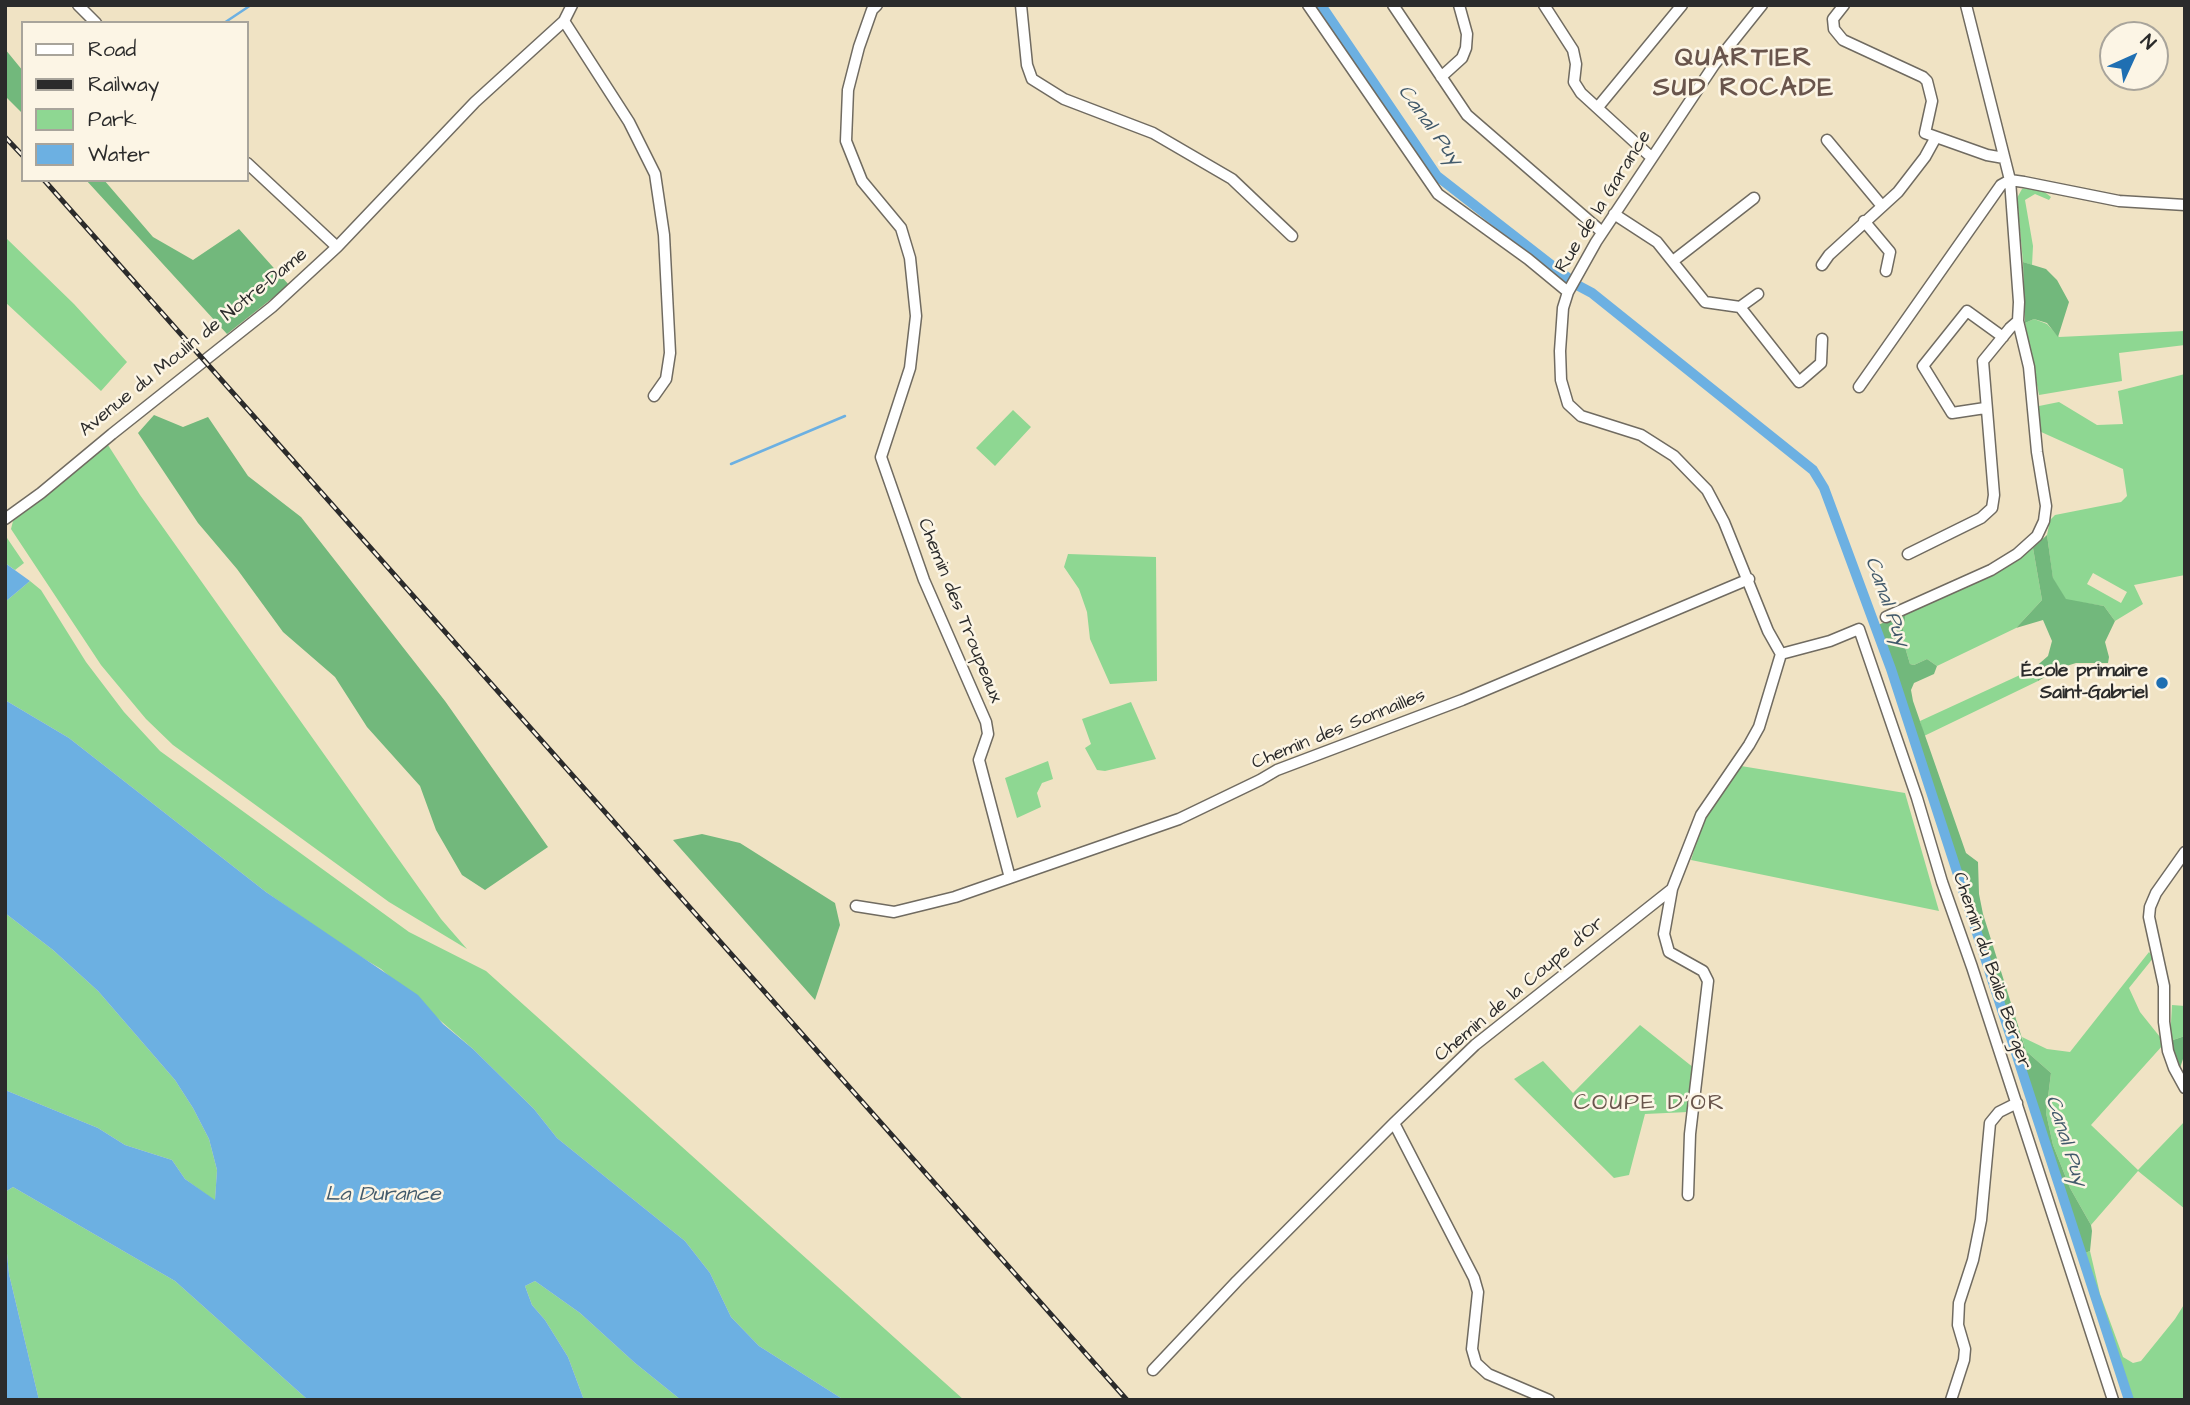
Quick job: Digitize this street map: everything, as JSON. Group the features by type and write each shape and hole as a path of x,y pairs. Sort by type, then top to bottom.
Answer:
{"street":[{"path":"78,5 94,21"},
{"name":"Avenue du Moulin de Notre-Dame","path":"5,519 272,307 337,247 447,130 564,21 572,5"},
{"name":"Chemin des Troupeaux","path":"877,5 872,10 859,47 848,90 846,141 862,181 901,228 910,258 916,316 909,369 881,457 924,580 986,722 988,734 979,760 1010,878"},
{"path":"1021,5 1027,65 1032,79 1064,99 1153,133 1232,179 1292,236"},
{"path":"1308,5 1438,194 1528,259 1572,285"},
{"path":"1393,5 1467,115 1602,232"},
{"path":"1441,77 1462,58 1466,48 1466,34 1459,5"},
{"path":"1544,5 1573,50 1576,64 1574,82 1581,93 1651,157"},
{"path":"1598,107 1670,11 1682,5"},
{"name":"Rue de la Garance","path":"1749,579 1707,491 1674,456 1642,435 1581,416 1568,404 1561,380 1560,351 1563,308 1572,285 1602,232 1714,65 1762,5"},
{"path":"1844,5 1833,19 1834,29 1843,40 1927,81 1933,102 1925,133 1987,155 2004,158"},
{"path":"1886,617 1991,570 2017,554 2037,536 2044,521 2046,506 2037,452 2029,367 2018,321 2010,180 1966,5"},
{"path":"564,21 629,122 655,174 664,235 670,354 666,379 654,396"},
{"path":"1822,265 1864,221 1898,192 1936,137"},
{"path":"1827,140 1882,206"},
{"path":"248,164 337,247"},
{"path":"1859,387 2001,185 2010,180 2119,201 2185,205"},
{"path":"1673,261 1754,198"},
{"path":"1614,214 1657,242 1705,302 1740,307 1799,382 1821,363 1822,339"},
{"path":"1864,221 1890,252 1886,271"},
{"path":"1740,307 1758,293"},
{"path":"1985,408 1952,413 1923,366 1967,311 2003,337"},
{"path":"1908,554 1981,518 1992,508 1994,495 1983,361 2018,321"},
{"path":"1688,1195 1690,1134 1708,981 1703,971 1670,952 1664,934 1672,889 1701,815 1759,727 1781,654 1768,631 1749,579"},
{"name":"Chemin des Sonnailles","path":"856,906 894,912 955,897 1179,818 1277,770 1462,700 1749,579"},
{"name":"Chemin du Baile Berger","path":"1781,654 1830,641 1858,629 1890,717 2113,1400"},
{"path":"2185,852 2156,893 2149,917 2164,986 2164,1022 2168,1051 2185,1088"},
{"name":"Chemin de la Coupe d'Or","path":"1153,1370 1237,1281 1475,1045 1672,889"},
{"path":"1951,1400 1964,1360 1965,1349 1958,1325 1959,1303 1973,1260 1981,1220 1990,1124 1998,1112 2017,1103"},
{"path":"1394,1123 1476,1285 1478,1304 1472,1349 1476,1363 1488,1374 1549,1400"}],"green space":[{"path":"5,49 21,69 21,112 5,96"},
{"path":"88,182 106,182 153,237 193,260 239,229 289,285 227,334"},
{"path":"2027,187 2042,190 2051,197 2049,200 2035,194 2025,200 2033,246 2032,265 2023,262 2017,198 2022,189"},
{"path":"5,237 74,304 127,362 101,391 5,302"},
{"path":"2023,262 2046,269 2057,280 2069,302 2058,337 2047,323 2034,319 2025,323"},
{"path":"2034,319 2047,324 2059,337 2185,331 2185,345 2119,353 2122,381 2039,395 2025,323"},
{"path":"2185,374 2185,575 2134,585 2143,604 2115,621 2104,606 2066,600 2053,579 2047,535 2050,520 2055,515 2121,502 2127,496 2123,469 2039,431 2039,406 2059,402 2097,425 2123,424 2118,391","holes":["2093,573 2127,592 2121,603 2087,584"]},
{"path":"1013,410 1031,427 995,466 976,448"},
{"path":"154,415 183,427 208,417 248,476 301,517 445,701 548,847 485,890 462,875 436,830 420,786 367,727 335,677 283,632 237,569 198,523 138,433"},
{"path":"108,445 140,495 441,919 467,949 389,902 173,745 146,719 101,665 11,529 13,521"},
{"path":"5,535 24,563 15,570 5,563"},
{"path":"2047,535 2053,578 2066,599 2104,606 2115,621 2105,642 2108,663 2076,663 2060,668 2038,681 2033,669 2048,656 2052,641 2043,620 2016,628 2042,600 2033,548"},
{"path":"2033,548 2042,600 2016,628 1937,666 1927,659 1910,664 1902,637 1906,613 1989,576 2012,564"},
{"path":"1068,554 1156,557 1157,681 1110,684 1090,639 1087,612 1079,589 1064,567"},
{"path":"30,581 41,590 86,662 124,712 160,751 409,932 486,971 964,1400 844,1400 759,1346 731,1317 710,1273 685,1241 557,1138 534,1109 473,1049 381,969 266,892 69,738 5,700 5,602"},
{"path":"1906,613 1902,637 1910,664 1927,659 1937,666 1934,674 1914,683 1911,690 1913,701 1966,853 1978,862 1983,914 2026,1051 2051,1073 2046,1113 2053,1145 2070,1188 2091,1225 2090,1251 2083,1254 1878,625"},
{"path":"2033,669 2038,681 1924,736 1920,721"},
{"path":"1131,702 1156,759 1105,771 1097,770 1085,748 1091,744 1082,719"},
{"path":"1048,761 1053,779 1042,783 1037,793 1041,807 1017,818 1005,778"},
{"path":"1741,766 1905,793 1939,911 1691,860 1704,818"},
{"path":"702,834 740,843 835,903 840,925 815,1000 673,840"},
{"path":"5,913 53,950 98,991 175,1080 209,1139 217,1170 215,1201 185,1179 172,1160 125,1145 98,1128 5,1090"},
{"path":"2149,952 2154,957 2129,988 2140,1012 2160,1037 2163,1045 2091,1125 2138,1170 2185,1121 2185,1209 2138,1171 2091,1225 2070,1188 2053,1145 2046,1113 2051,1073 2026,1051 2022,1037 2047,1049 2070,1052"},
{"path":"2172,1005 2185,1006 2185,1036 2170,1041"},
{"path":"1640,1025 1694,1068 1688,1112 1645,1114 1629,1175 1614,1178 1514,1079 1543,1061 1573,1093"},
{"path":"2185,1036 2185,1053 2179,1071 2170,1041"},
{"path":"13,1187 175,1281 308,1400 39,1400 9,1274 5,1192"},
{"path":"2090,1251 2100,1294 2123,1357 2133,1363 2141,1361 2185,1303 2185,1400 2131,1400 2083,1254"},
{"path":"535,1281 580,1313 681,1400 584,1400 568,1357 545,1320 532,1305 525,1286"}],"water":[{"path":"5,563 30,581 5,602"},
{"name":"La Durance","path":"5,700 69,738 266,892 418,995 443,1024 473,1049 534,1109 557,1138 685,1241 710,1273 731,1317 759,1346 844,1400 681,1400 580,1313 535,1281 525,1286 532,1305 545,1320 568,1357 584,1400 308,1400 175,1281 13,1187 5,1192 5,1090 98,1128 125,1145 172,1160 185,1179 215,1200 217,1170 209,1139 175,1080 98,991 53,950 5,913"},
{"path":"5,1233 9,1274 39,1400 5,1400"}],"waterway":[{"path":"227,21 251,5"},
{"name":"Canal Puy","path":"1321,5 1437,176 1577,285 1592,293 1813,470 1824,488 1891,669 2129,1400"},
{"path":"731,464 845,416"}],"railway":[{"path":"5,137 21,154"},
{"path":"46,182 1127,1400"}],"place":[{"name":"École primaire Saint-Gabriel","path":"2162,683"}],"district":[{"name":"QUARTIER SUD ROCADE","path":"1744,75"},
{"name":"COUPE D'OR","path":"1650,1104"}]}
